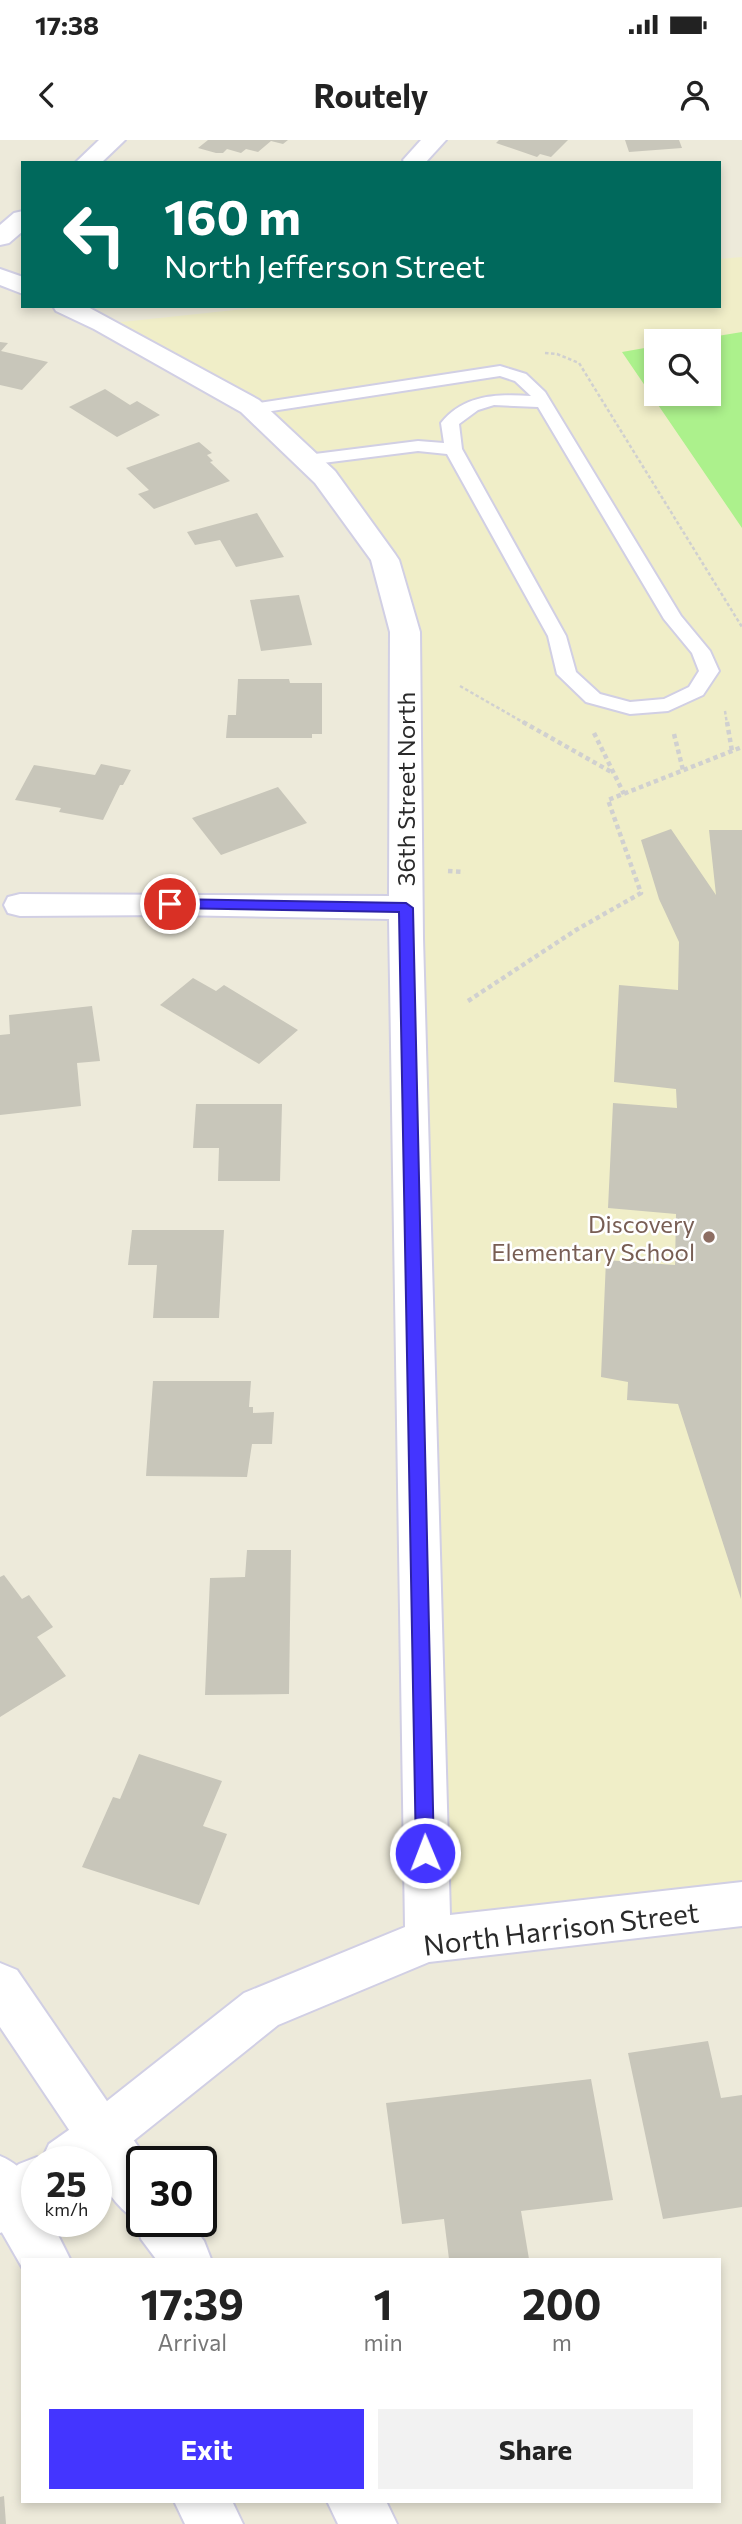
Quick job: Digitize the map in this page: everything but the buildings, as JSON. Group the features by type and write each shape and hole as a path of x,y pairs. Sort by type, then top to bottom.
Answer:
{"street":[{"path":"89,161 113,140"},
{"path":"415,160 434,140"},
{"path":"0,238 21,220"},
{"path":"0,276 21,285"},
{"name":"36th Street North","path":"69,308 115,331 253,410 325,477 385,560 405,632 406,908 428,1940"},
{"path":"20,905 170,904 406,908"},
{"name":"North Harrison Street","path":"87,2146 261,2009 428,1940 742,1904"},
{"path":"0,1986 81,2146"},
{"path":"112,2172 126,2183"},
{"path":"12,2193 44,2258"},
{"path":"170,2237 185,2258"},
{"path":"202,2503 216,2524"},
{"path":"355,2503 370,2524"}],"lane":[{"path":"253,410 500,370 513,372 529,382 544,402 673,619 701,651 709,671 696,691 668,705 630,708 593,698 567,674 557,636 453,449 450,423 465,407 489,400 544,402"},
{"path":"307,460 418,446 453,449"}],"path":[{"path":"460,686 613,773"},
{"path":"610,702 593,735 624,794"},
{"path":"468,1001 576,930 641,893 608,800 742,747"}],"shaded area":[{"path":"742,257 742,1904 428,1940 405,632 385,560 250,406 103,324 254,308 721,308 721,259"}],"green space":[{"path":"742,332 742,528 659,406 721,406 721,335"},
{"path":"644,348 644,384 622,352"}],"place":[{"name":"Discovery Elementary School","path":"709,1237"}],"route":[{"path":"170,904 406,908 425,1853"}]}
